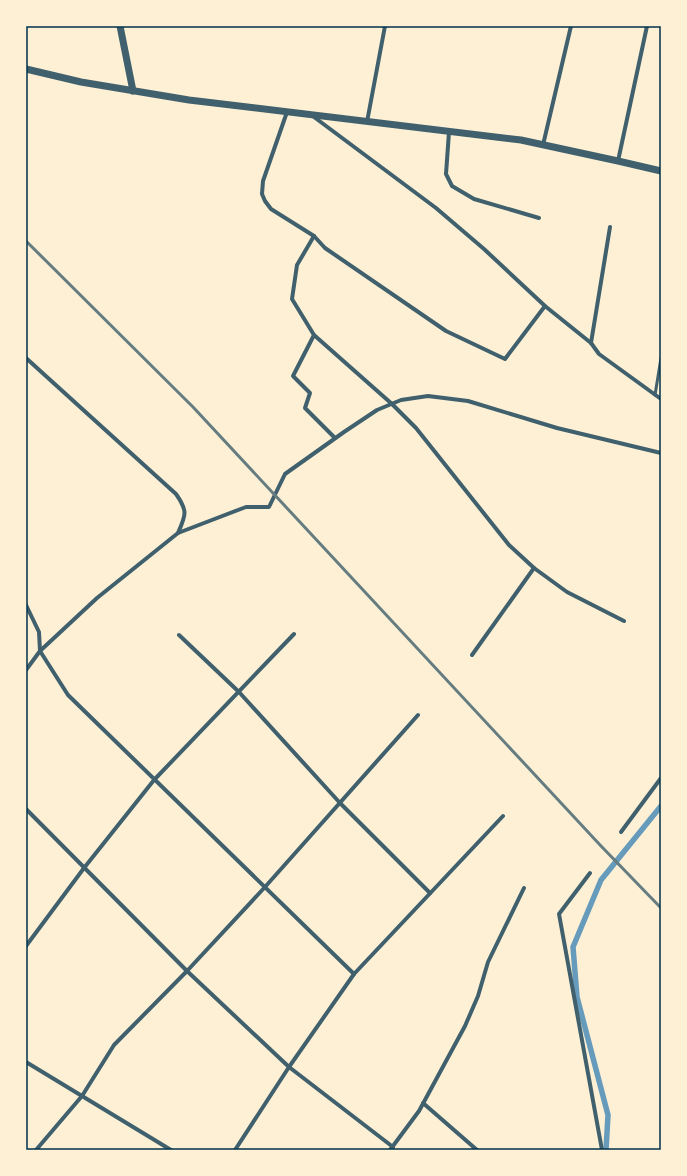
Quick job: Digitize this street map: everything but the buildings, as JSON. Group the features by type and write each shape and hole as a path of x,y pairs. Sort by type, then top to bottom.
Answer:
{"street":[{"path":"120,26 133,91"},
{"path":"367,122 385,26"},
{"path":"543,145 571,26"},
{"path":"618,160 647,26"},
{"path":"26,69 81,82 189,100 521,140 618,160 661,171"},
{"path":"287,112 263,180 262,194 265,202 271,209 314,236 325,248 446,330 505,359 545,306"},
{"path":"312,115 436,208 484,249 545,306 591,343 599,354 661,399"},
{"path":"450,132 446,174 452,186 474,199 539,218"},
{"path":"591,343 610,227"},
{"path":"314,236 297,265 292,299 314,335 392,404 416,428 509,545 534,568 567,592 624,621"},
{"path":"314,335 293,376 310,393 304,408 335,438"},
{"path":"26,358 176,494 183,504 185,517 178,533"},
{"path":"26,670 28,663 97,598 178,533 246,507 269,507 284,474 377,410 401,400 428,396 468,402 557,428 661,453"},
{"path":"472,655 534,568"},
{"path":"26,605 39,632 40,651 68,695 354,974"},
{"path":"26,946 84,868 154,780 294,634"},
{"path":"179,635 239,692 340,803 430,893"},
{"path":"36,1150 82,1096 114,1045 187,971 265,887 418,715"},
{"path":"621,832 661,778"},
{"path":"26,809 187,971 289,1067 392,1148 424,1103 464,1026 478,996 488,962 524,888"},
{"path":"235,1150 289,1067 354,974 503,816"},
{"path":"590,873 559,914 602,1150"},
{"path":"26,1062 171,1150"},
{"path":"424,1103 477,1150"}],"lane":[{"path":"655,395 661,358"}],"waterway":[{"path":"606,1150 608,1115 577,997 573,947 601,880 661,806"}],"railway":[{"path":"26,241 193,407 601,846 661,908"}]}
